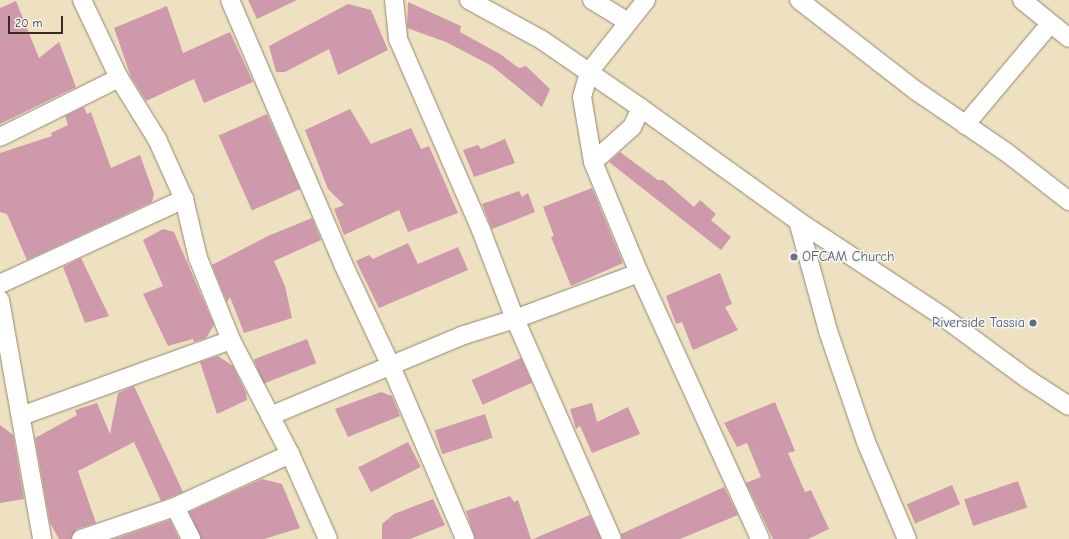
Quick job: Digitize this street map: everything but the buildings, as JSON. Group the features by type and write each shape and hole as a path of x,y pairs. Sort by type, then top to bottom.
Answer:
{"street":[{"path":"82,0 119,78 157,139 184,199 198,258 231,340 290,454 328,539"},
{"path":"230,0 342,264 391,366 465,539"},
{"path":"394,0 398,39 481,230 515,320 612,539"},
{"path":"469,0 542,40 641,108 798,221 942,316 1026,378 1069,406"},
{"path":"592,0 628,22"},
{"path":"646,0 589,72 582,97 593,162 639,274 760,539"},
{"path":"799,0 915,90 1006,152 1069,201"},
{"path":"1022,0 1069,38"},
{"path":"966,125 1050,24"},
{"path":"0,136 119,78"},
{"path":"593,162 632,127 641,108"},
{"path":"0,284 184,199"},
{"path":"798,221 828,331 866,442 907,539"},
{"path":"270,416 464,335 515,320 639,274"},
{"path":"0,300 42,539"},
{"path":"21,416 231,340"},
{"path":"81,539 175,507 290,454"},
{"path":"175,507 191,539"}],"place":[{"name":"OFCAM Church","path":"794,257"},
{"name":"Riverside Tassia","path":"1033,323"}]}
